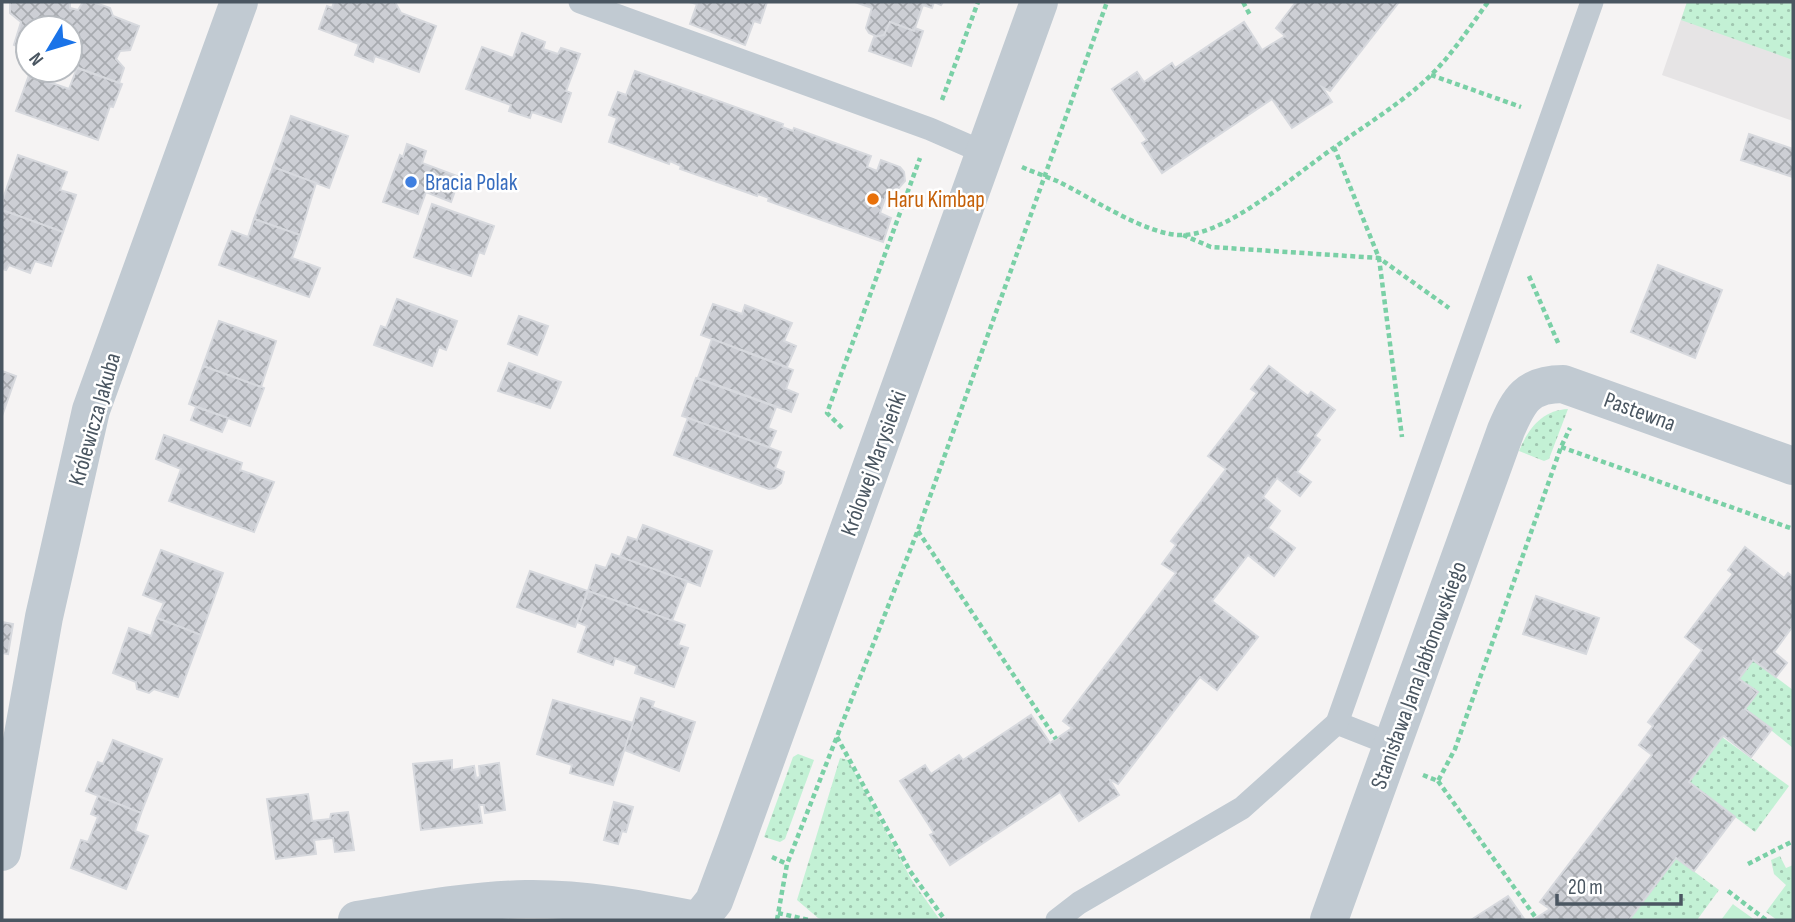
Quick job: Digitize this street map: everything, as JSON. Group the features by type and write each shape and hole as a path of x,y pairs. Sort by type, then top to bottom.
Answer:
{"street":[{"name":"Królewicza Jakuba","path":"2,852 44,617 92,410 239,2"},
{"name":"Królowej Marysieńki","path":"697,920 714,901 736,842 1039,2"},
{"name":"Pastewna","path":"1506,430 1521,399 1533,389 1548,384 1563,384 1793,466"},
{"name":"Stanisława Jana Jabłonowskiego","path":"1329,920 1403,758 1506,430"},
{"path":"357,920 456,905 527,899 621,905 697,920"}],"lane":[{"path":"580,2 930,129 985,153"},
{"path":"1057,920 1079,903 1242,808 1337,723 1592,2"},
{"path":"1337,723 1403,758"}],"path":[{"path":"848,434 827,414 978,2"},
{"path":"777,920 787,864 918,530 1107,2"},
{"path":"1243,2 1250,15"},
{"path":"1183,235 1228,220 1409,96 1450,55 1488,2"},
{"path":"1430,75 1552,118"},
{"path":"1334,147 1379,258 1403,448"},
{"path":"985,153 1044,176 1130,220 1183,235 1211,247 1379,258 1478,329"},
{"path":"1511,235 1563,354"},
{"path":"1438,780 1455,749 1561,447 1587,391"},
{"path":"1561,447 1793,529"},
{"path":"918,530 1056,739"},
{"path":"837,737 910,871 945,920"},
{"path":"1403,758 1438,780 1536,918"},
{"path":"1748,864 1793,841"},
{"path":"1728,891 1766,920"},
{"path":"778,913 809,920"}],"shaded area":[{"path":"1687,2 1793,2 1793,121 1662,75"}],"green space":[{"path":"1687,2 1793,2 1793,60 1681,20"},
{"path":"1568,409 1549,459 1544,461 1519,451 1537,422 1551,413"},
{"path":"1753,660 1793,690 1793,748 1745,709 1757,692 1739,679"},
{"path":"1722,737 1789,786 1755,832 1689,782"},
{"path":"798,754 814,760 785,839 780,842 764,837 793,757"},
{"path":"840,758 848,760 911,879 940,920 826,920 818,918 797,900"},
{"path":"1780,856 1786,868 1793,865 1793,920 1777,920 1766,912 1786,885 1774,874 1771,860"},
{"path":"1676,858 1719,890 1697,920 1628,920"},
{"path":"1734,905 1755,920 1721,920"}],"building":[{"path":"10,2 70,2 70,8 78,10 83,2 93,2 110,8 113,16 139,26 130,50 120,51 116,59 124,68 119,83 84,70 84,14 14,14 14,16 10,13"},
{"path":"334,2 395,2 401,13 436,26 419,72 375,56 373,62 355,55 359,44 319,29 327,6 332,8"},
{"path":"689,2 767,2 760,23 754,21 745,45 690,24 697,4"},
{"path":"855,2 934,2 932,8 923,5 914,31 890,22 884,35 878,37 869,33 866,28 872,8"},
{"path":"1296,2 1399,2 1330,91 1322,87 1332,102 1292,128 1272,99 1162,173 1142,143 1147,140 1112,89 1137,72 1144,82 1172,63 1175,68 1244,22 1262,50 1285,36 1276,28"},
{"path":"890,22 914,31 915,28 923,31 911,66 869,51 874,37 884,35"},
{"path":"522,33 545,42 543,49 558,54 561,48 580,54 566,91 571,93 561,122 532,112 530,118 509,111 511,105 466,89 482,47 513,58"},
{"path":"84,70 122,84 113,107 110,106 98,140 16,111 26,84 55,84 69,89 71,84 84,84"},
{"path":"635,71 783,124 782,127 793,131 794,128 871,156 867,167 877,171 881,160 900,167 905,181 897,190 888,190 880,213 891,218 883,242 768,201 769,198 758,194 757,196 680,169 681,166 670,161 669,164 609,142 617,118 609,115 618,92 626,95"},
{"path":"291,116 348,136 329,188 273,167"},
{"path":"1749,134 1793,149 1793,177 1741,160"},
{"path":"407,144 426,151 422,163 460,177 451,202 426,192 418,214 383,202 400,155 403,157"},
{"path":"18,155 67,172 60,190 76,195 63,232 2,210 2,202"},
{"path":"273,167 316,183 300,235 254,219"},
{"path":"432,204 494,226 484,254 479,252 471,276 414,257"},
{"path":"2,210 63,232 51,266 35,261 30,273 9,265 6,270 2,269"},
{"path":"254,219 300,235 292,258 320,268 309,297 219,265 232,231 248,237"},
{"path":"1658,265 1722,290 1695,358 1631,332"},
{"path":"397,299 457,321 446,350 439,347 432,366 374,345 381,326 386,328"},
{"path":"713,304 742,314 745,305 792,323 784,341 796,346 787,367 701,335"},
{"path":"519,316 548,326 537,355 508,344"},
{"path":"219,321 276,341 261,387 203,366"},
{"path":"712,339 793,370 786,389 798,394 791,412 698,378"},
{"path":"509,363 561,382 550,408 498,391"},
{"path":"203,366 264,388 250,426 189,404"},
{"path":"1269,366 1308,396 1311,392 1335,410 1315,436 1320,440 1297,472 1311,482 1300,496 1277,478 1263,497 1280,511 1268,528 1295,548 1274,576 1248,555 1212,601 1258,637 1217,690 1200,677 1118,784 1109,779 1119,795 1079,821 1060,792 950,865 930,835 934,833 900,781 925,765 931,774 959,755 963,760 1031,715 1050,743 1072,728 1063,721 1176,573 1162,564 1176,545 1171,541 1226,469 1208,456 1257,393 1251,389"},
{"path":"2,371 16,376 2,416"},
{"path":"696,378 776,407 768,428 776,431 769,447 682,416"},
{"path":"196,407 228,418 222,432 191,420"},
{"path":"688,418 781,452 775,468 784,472 781,483 769,489 674,455"},
{"path":"164,435 242,463 240,470 274,482 254,532 169,501 181,469 156,459"},
{"path":"643,525 712,551 700,586 620,557 628,537 637,540"},
{"path":"1745,547 1784,578 1788,573 1793,577 1793,626 1774,652 1787,663 1776,677 1753,660 1739,679 1758,692 1745,709 1772,729 1751,757 1722,737 1689,782 1735,817 1694,871 1676,858 1629,920 1533,920 1550,909 1540,902 1652,755 1639,745 1653,726 1648,722 1702,650 1685,637 1733,574 1728,570"},
{"path":"161,550 223,573 201,635 157,618 164,603 143,595"},
{"path":"612,554 687,581 672,621 588,591 596,565 606,568"},
{"path":"530,571 588,591 575,627 517,607"},
{"path":"588,591 685,625 678,645 688,648 674,687 635,673 637,666 615,658 613,665 578,652 587,626 577,622"},
{"path":"1536,596 1599,618 1586,654 1523,634"},
{"path":"157,618 201,635 178,697 154,689 149,693 137,689 136,682 113,673 129,628 151,636"},
{"path":"2,622 13,624 8,654 2,653"},
{"path":"641,698 654,702 652,707 695,722 679,771 624,750"},
{"path":"553,700 633,723 613,785 570,773 572,765 537,754"},
{"path":"113,740 162,759 141,813 86,791 98,762 103,764"},
{"path":"452,760 452,770 474,766 476,778 480,777 479,766 499,763 505,810 485,813 484,805 479,805 482,823 421,830 413,764"},
{"path":"308,794 312,821 330,819 331,814 348,812 354,850 335,852 333,838 314,840 316,854 276,859 267,799"},
{"path":"98,796 141,813 135,831 148,836 126,889 71,868 81,840 88,842 98,817 91,814"},
{"path":"614,802 633,807 626,832 622,831 618,844 604,840"},
{"path":"1508,896 1525,920 1471,920"}],"place":[{"name":"Bracia Polak","path":"411,182"},
{"name":"Haru Kimbap","path":"873,199"}]}
